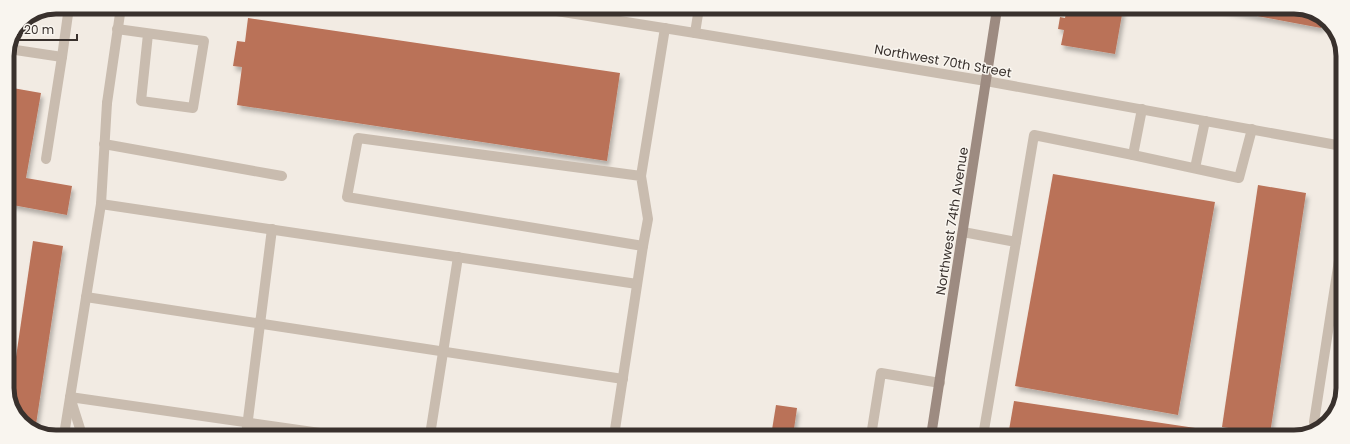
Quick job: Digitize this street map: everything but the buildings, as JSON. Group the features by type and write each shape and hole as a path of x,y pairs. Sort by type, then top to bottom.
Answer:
{"street":[{"path":"46,159 68,14"},
{"path":"65,430 101,204 107,103 120,14"},
{"name":"Northwest 70th Street","path":"576,14 986,81 1336,145"},
{"path":"695,33 698,14"},
{"name":"Northwest 74th Avenue","path":"933,430 996,14"},
{"path":"615,430 648,219 640,176 665,28"},
{"path":"118,30 204,41 193,108 141,101 148,34"},
{"path":"15,50 62,57"},
{"path":"1133,155 1142,109"},
{"path":"1195,168 1204,121"},
{"path":"984,430 1034,135 1239,178 1252,130"},
{"path":"640,176 358,138 347,197 643,246"},
{"path":"104,144 282,176"},
{"path":"101,204 637,284"},
{"path":"247,430 272,229"},
{"path":"963,232 1016,242"},
{"path":"431,430 458,257"},
{"path":"1314,422 1336,280"},
{"path":"86,297 623,378"},
{"path":"872,430 881,373 940,383"},
{"path":"70,397 298,430"},
{"path":"70,397 80,430"}]}
